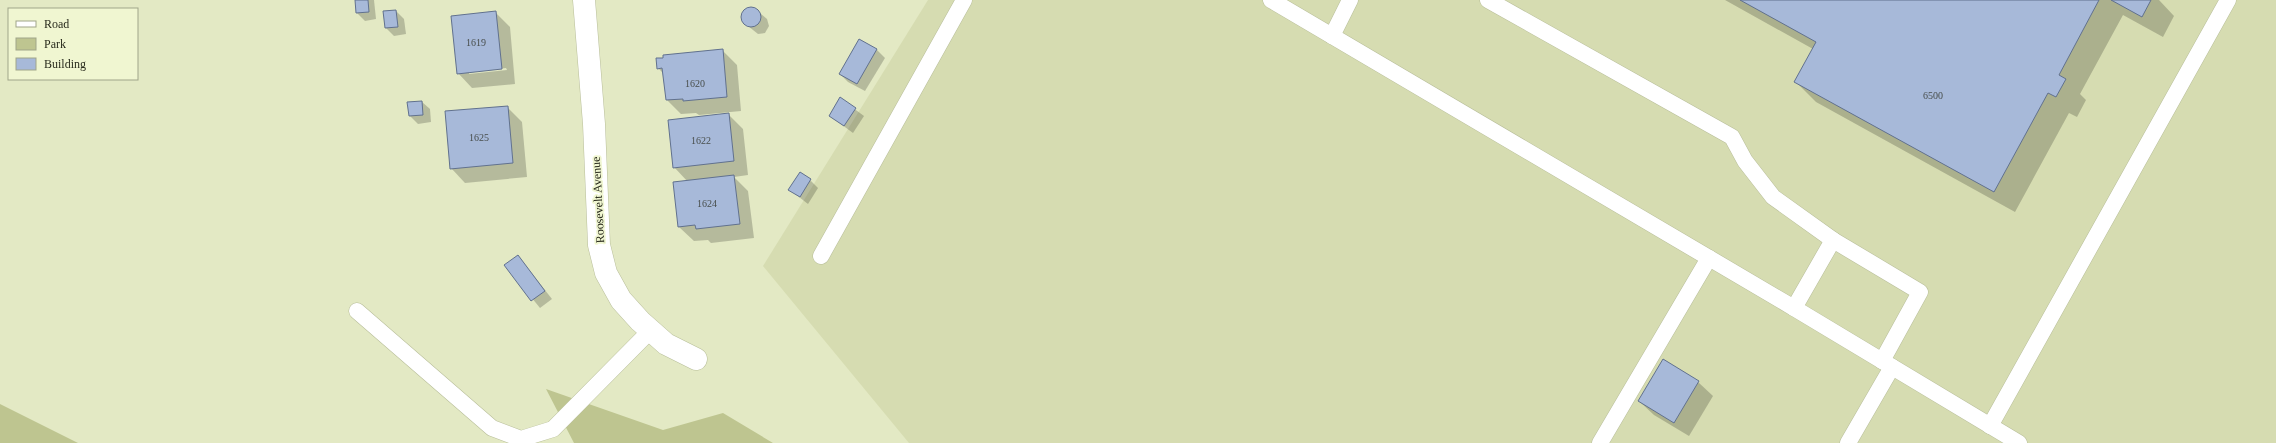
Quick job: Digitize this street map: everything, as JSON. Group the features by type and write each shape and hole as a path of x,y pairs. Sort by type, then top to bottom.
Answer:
{"street":[{"name":"Roosevelt Avenue","path":"584,0 594,124 599,245 606,273 621,300 651,330 666,344 696,359"}],"lane":[{"path":"821,256 964,0"},
{"path":"1271,0 1794,308 2019,443"},
{"path":"1332,36 1350,0"},
{"path":"1488,0 1732,137 1745,161 1773,197 1833,240 1920,292 1887,364 1848,443"},
{"path":"1990,426 2037,345 2228,0"},
{"path":"1794,308 1833,240"},
{"path":"1600,443 1709,258"},
{"path":"357,311 492,428 521,439 553,429 651,330"}],"shaded area":[{"path":"928,0 2276,0 2276,443 909,443 763,266"}],"green space":[{"path":"546,389 663,430 723,413 773,443 574,443"},
{"path":"0,404 78,443 0,443"}],"building":[{"path":"355,0 368,0 369,12 356,13"},
{"path":"1740,0 2099,0 2059,75 2066,79 2056,97 2048,93 1994,192 1794,82 1816,42"},
{"path":"2111,0 2151,0 2142,17"},
{"path":"751,7 758,10 761,17 758,24 751,27 744,24 741,17 744,10"},
{"path":"396,10 398,27 385,28 383,11"},
{"path":"496,11 502,69 457,74 451,16"},
{"path":"859,39 877,49 857,84 839,74"},
{"path":"723,49 727,97 683,101 683,99 666,100 662,68 657,69 656,58 663,58 663,55"},
{"path":"840,97 856,108 844,126 829,116"},
{"path":"422,101 423,115 409,116 407,102"},
{"path":"508,106 513,163 450,169 445,111"},
{"path":"729,113 734,161 673,168 668,120"},
{"path":"800,172 811,179 800,197 788,190"},
{"path":"734,175 740,224 696,229 695,225 678,227 673,182"},
{"path":"518,255 545,291 531,301 504,265"},
{"path":"1663,359 1699,381 1674,423 1638,401"}]}
